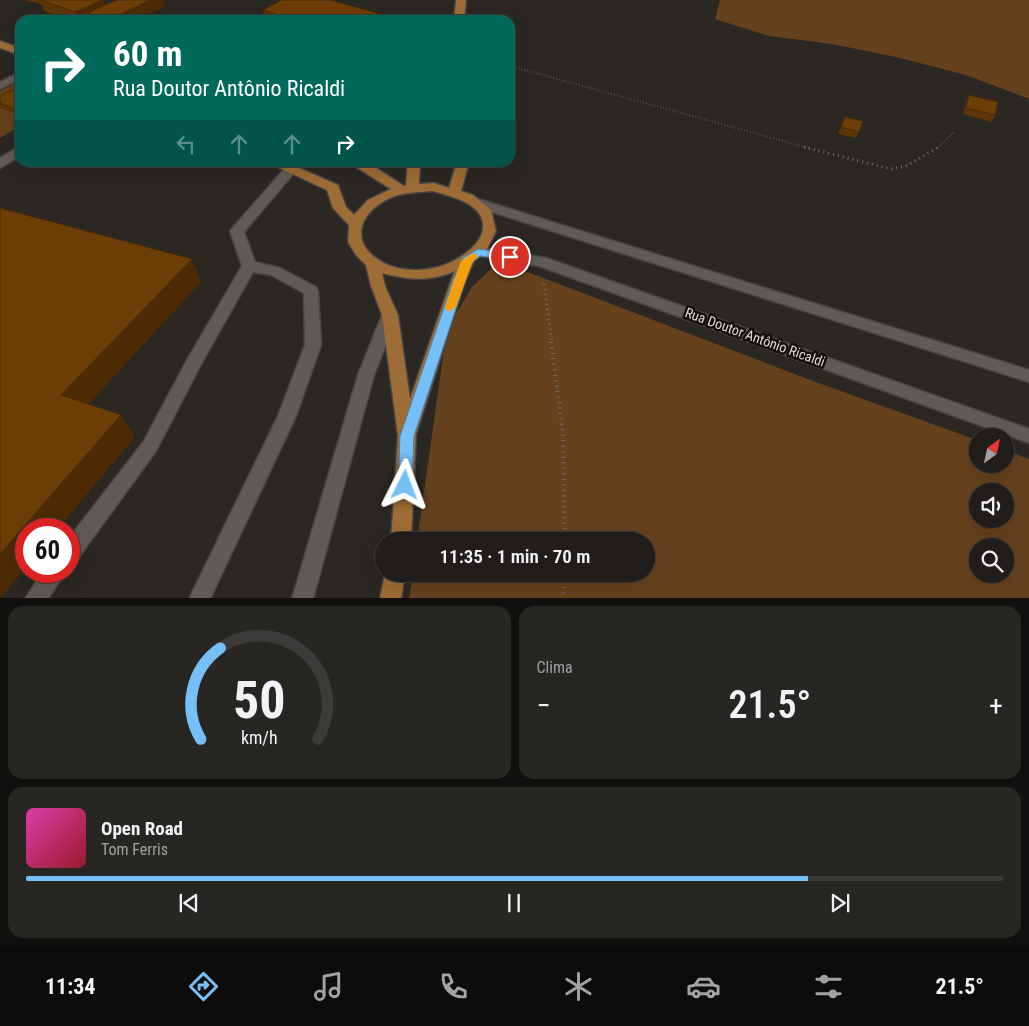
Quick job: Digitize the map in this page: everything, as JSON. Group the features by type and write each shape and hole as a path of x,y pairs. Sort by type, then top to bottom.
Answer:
{"main road":[{"path":"460,15 461,0"},
{"path":"0,44 15,50"},
{"path":"284,167 333,188 340,208 355,224"},
{"path":"366,167 407,189"},
{"path":"407,189 413,167"},
{"path":"455,191 462,167"},
{"path":"407,436 458,281 472,257 485,242 489,232 489,222 486,212 478,203 455,191 434,187 407,189 371,203 361,213 355,224 353,235 356,246 362,255 372,264 389,271 409,274 430,273 449,269 472,257"},
{"path":"372,264 378,286 390,315 407,436 402,532"},
{"path":"390,598 393,582"}],"street":[{"path":"272,15 295,6"},
{"path":"0,86 15,78"},
{"path":"0,164 15,154"},
{"path":"80,539 150,446 192,364 249,266 237,231 290,170"},
{"path":"478,203 1029,376"},
{"name":"Rua Doutor Antônio Ricaldi","path":"472,257 541,261 1029,436"},
{"path":"199,598 287,416 313,346 311,291 275,271 249,266"},
{"path":"302,598 366,375 390,315"},
{"path":"35,598 47,583"}],"path":[{"path":"515,67 829,154 891,169 906,166 937,148 955,130"},
{"path":"541,261 563,433 565,532"},
{"path":"562,598 563,582"}],"shaded area":[{"path":"720,0 1029,0 1029,99 966,75 896,57 832,44 769,36 715,19"},
{"path":"15,84 15,129 0,138 0,91"},
{"path":"499,261 813,381 969,437 969,473 1014,473 1014,453 1029,459 1029,598 409,598 412,582 655,582 655,532 418,532 447,329 472,287"}],"building":[{"path":"40,0 103,0 75,12"},
{"path":"117,0 151,0 119,15 93,15 87,13"},
{"path":"282,0 330,0 384,15 279,15 263,10"},
{"path":"15,88 15,109 0,103 0,96"},
{"path":"969,95 998,102 995,115 966,108"},
{"path":"845,117 863,121 859,132 841,127"},
{"path":"0,208 192,259 61,395 121,415 31,518 15,518 15,537 0,554"}],"slow traffic":[{"path":"450,307 458,281 467,261 473,256"}],"route":[{"path":"405,485 407,436 458,281 467,261 478,252 510,257"}]}
